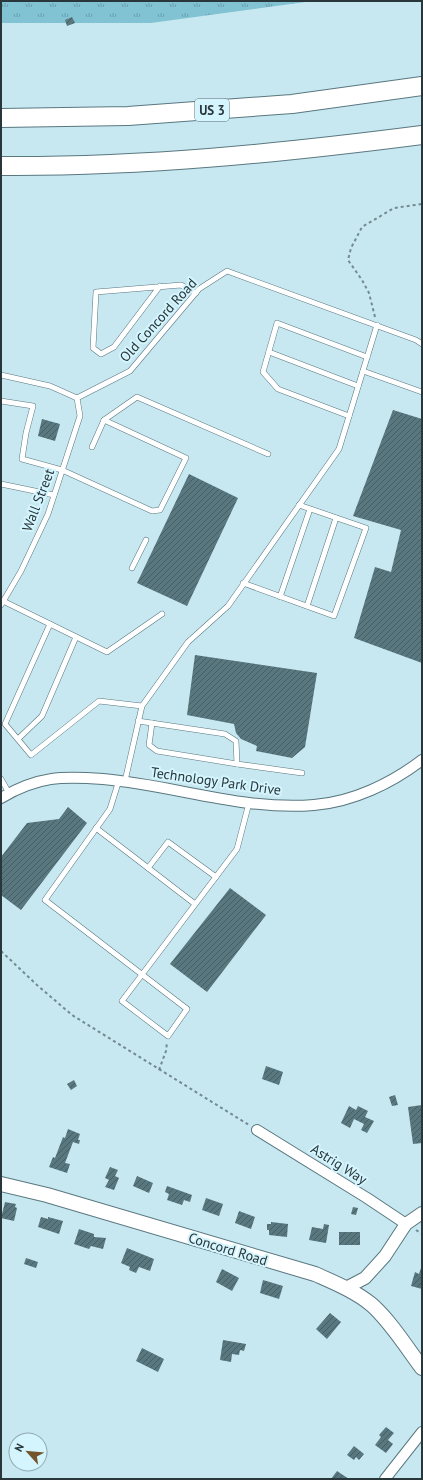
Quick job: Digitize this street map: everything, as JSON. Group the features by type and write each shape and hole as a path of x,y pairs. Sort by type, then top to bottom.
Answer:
{"highway":[{"name":"US 3","path":"1,118 128,116 292,104 422,86"},
{"path":"1,166 84,165 225,157 422,135"}],"main road":[{"name":"Concord Road","path":"1,1184 46,1195 315,1274 346,1288 372,1306 382,1315 422,1368"}],"street":[{"name":"Technology Park Drive","path":"5,795 30,783 51,778 81,778 122,780 249,802 315,805 343,800 375,788 408,770 422,760"},
{"name":"Astrig Way","path":"257,1130 406,1224"},
{"path":"346,1288 365,1278 385,1256 406,1224 422,1213"},
{"path":"385,1479 422,1432"}],"lane":[{"name":"Old Concord Road","path":"77,398 130,371 199,289 227,271 377,325 416,340 422,344"},
{"path":"160,286 114,347 101,354 93,348 96,292 160,286 181,285 196,293"},
{"path":"349,416 278,390 263,372 277,323 367,357"},
{"path":"249,802 237,849 195,904 142,975 122,1001 168,1036 187,1009 142,975 45,900 110,809 122,780 142,706 188,642 228,606 339,449 377,325"},
{"path":"268,352 358,386"},
{"path":"363,371 422,392"},
{"path":"1,375 50,386 77,398"},
{"path":"92,447 104,420 137,396 268,454"},
{"name":"Wall Street","path":"2,603 21,571 48,514 80,416 77,398"},
{"path":"1,401 33,406 26,433 22,459 62,470 152,511 160,510 186,458 104,420"},
{"path":"1,484 54,495"},
{"path":"243,583 334,616 366,528 299,505"},
{"path":"280,596 310,509"},
{"path":"307,606 336,518"},
{"path":"132,568 146,540"},
{"path":"2,603 50,624 107,652 162,614"},
{"path":"50,624 5,724 32,755 99,701 142,706"},
{"path":"18,739 42,716 76,637"},
{"path":"138,721 226,734 236,741 237,764"},
{"path":"152,723 149,745 157,751 302,773"},
{"path":"1,779 5,795"},
{"path":"96,828 195,904"},
{"path":"148,868 168,842 216,877"}],"path":[{"path":"377,325 369,293 348,260 351,248 362,227 375,218 394,208 422,204"},
{"path":"1,951 37,986 72,1015 257,1130"},
{"path":"160,1070 166,1051 168,1036"}],"green space":[{"path":"1,1 313,1 151,23 1,23"}],"building":[{"path":"72,17 75,23 67,26 65,20"},
{"path":"393,410 422,419 422,663 354,638 375,567 391,572 401,530 353,516"},
{"path":"42,419 60,424 55,441 38,436"},
{"path":"189,474 238,498 187,606 137,583"},
{"path":"195,655 317,673 305,747 292,758 256,751 257,746 241,739 236,733 234,724 187,715"},
{"path":"68,807 87,823 21,910 1,895 1,857 27,823 59,819"},
{"path":"230,888 266,915 207,992 170,964"},
{"path":"266,1066 283,1072 279,1085 262,1079"},
{"path":"74,1080 77,1086 71,1090 67,1084"},
{"path":"395,1095 398,1105 392,1106 389,1097"},
{"path":"422,1105 422,1143 413,1144 408,1107"},
{"path":"349,1106 356,1110 358,1106 368,1111 365,1117 374,1121 367,1133 361,1130 364,1124 354,1119 350,1128 341,1123"},
{"path":"68,1129 80,1134 78,1140 80,1140 79,1144 73,1142 65,1163 70,1164 67,1173 49,1167 53,1157 55,1158 63,1137 65,1138"},
{"path":"110,1167 118,1170 115,1176 119,1178 114,1190 105,1187 109,1180 105,1178"},
{"path":"137,1176 153,1183 149,1193 133,1186"},
{"path":"167,1186 192,1195 190,1202 184,1200 182,1205 167,1200 169,1194 165,1192"},
{"path":"206,1198 223,1204 219,1216 202,1210"},
{"path":"5,1202 16,1204 15,1207 17,1208 14,1221 1,1218"},
{"path":"353,1207 358,1208 356,1215 351,1214"},
{"path":"239,1211 255,1217 251,1229 235,1223"},
{"path":"41,1217 48,1219 48,1217 63,1221 59,1234 38,1227"},
{"path":"271,1222 288,1224 287,1237 269,1235 267,1224 271,1224"},
{"path":"324,1224 329,1225 326,1243 309,1240 312,1227 323,1229"},
{"path":"79,1229 94,1234 94,1237 106,1238 103,1249 91,1246 89,1249 74,1244"},
{"path":"339,1232 360,1232 360,1245 339,1245"},
{"path":"127,1248 154,1259 150,1271 139,1267 136,1273 129,1270 130,1267 121,1263"},
{"path":"26,1258 38,1262 36,1268 24,1264"},
{"path":"422,1265 422,1289 411,1286 415,1272 419,1274"},
{"path":"222,1269 239,1278 232,1291 216,1282"},
{"path":"263,1280 283,1286 279,1299 260,1293"},
{"path":"330,1313 341,1322 327,1339 316,1329"},
{"path":"223,1340 246,1344 244,1351 240,1350 239,1355 232,1354 231,1362 220,1360"},
{"path":"142,1348 164,1359 158,1372 136,1361"},
{"path":"386,1427 394,1433 388,1440 393,1444 386,1453 375,1445 381,1437 379,1435"},
{"path":"354,1446 364,1454 359,1460 356,1457 354,1460 347,1455"},
{"path":"337,1471 349,1479 331,1479"}]}
